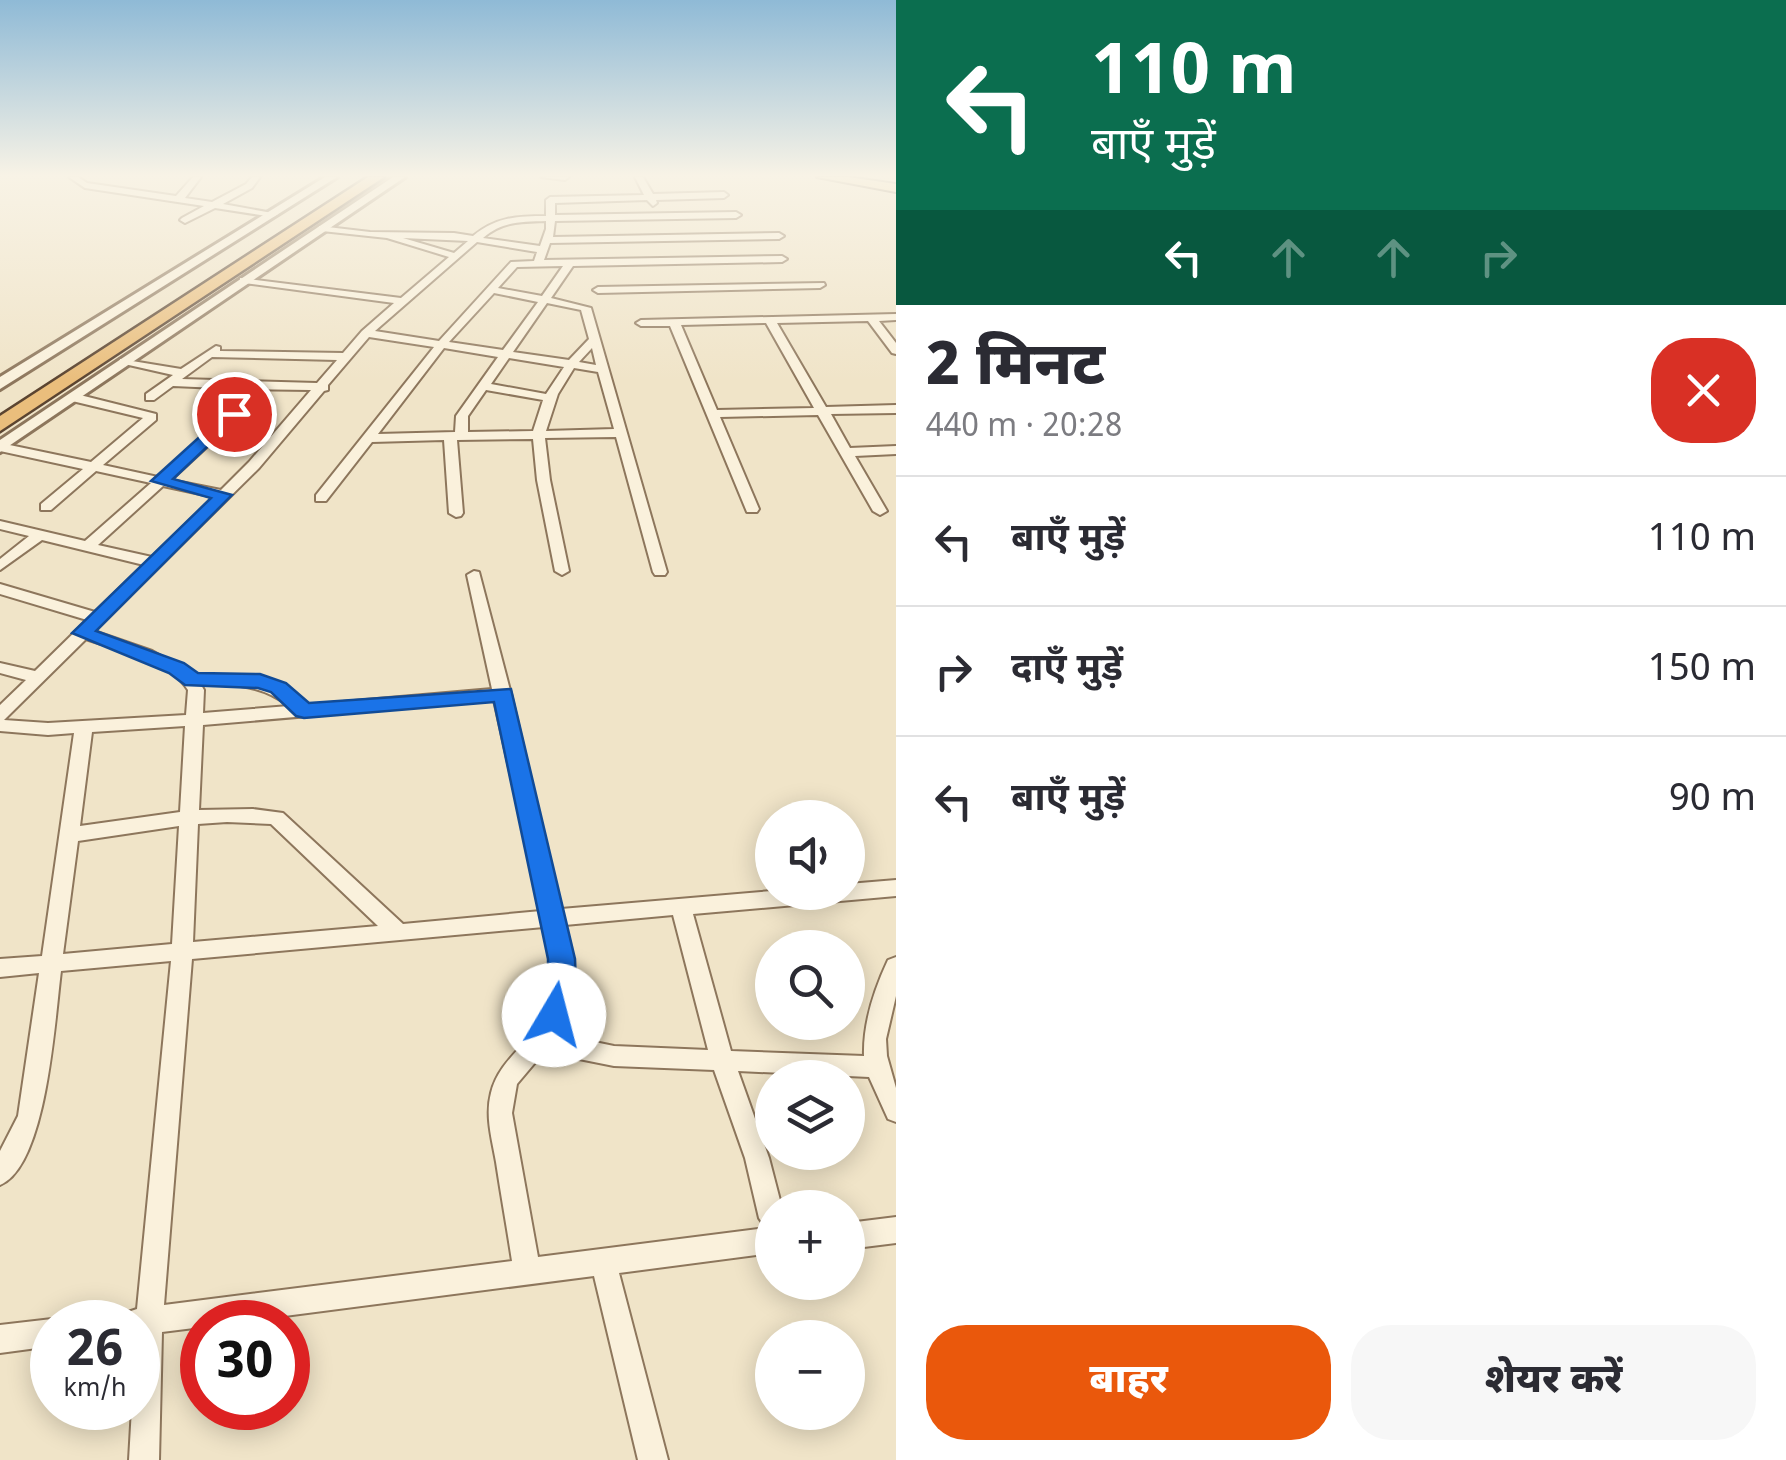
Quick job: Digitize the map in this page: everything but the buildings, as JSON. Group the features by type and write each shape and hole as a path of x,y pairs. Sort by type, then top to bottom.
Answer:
{"highway":[{"path":"0,404 246,245"},
{"path":"0,426 274,245"}],"street":[{"path":"0,384 222,245"},
{"path":"0,447 296,245"},
{"path":"409,245 454,256"},
{"path":"0,715 224,495 324,386 366,333 467,245"},
{"path":"538,263 546,245"},
{"path":"679,245 718,322"},
{"path":"321,498 440,346 514,264 782,259"},
{"path":"640,263 652,288"},
{"path":"456,513 456,436 462,416 569,264"},
{"path":"244,280 401,301"},
{"path":"598,290 820,284"},
{"path":"490,290 583,305 660,572"},
{"path":"641,323 896,316"},
{"path":"871,317 896,351"},
{"path":"770,320 880,511"},
{"path":"674,322 752,509"},
{"path":"366,333 602,369"},
{"path":"562,571 539,435 551,398 571,364 594,340"},
{"path":"150,397 224,343"},
{"path":"210,354 347,357"},
{"path":"124,361 183,373"},
{"path":"171,382 225,387 260,383 324,386"},
{"path":"483,386 551,398"},
{"path":"87,547 232,418 232,412 212,407 225,387"},
{"path":"46,507 152,418 72,397"},
{"path":"712,414 896,409"},
{"path":"368,438 620,433"},
{"path":"0,447 224,495"},
{"path":"846,452 896,450"},
{"path":"0,525 156,562"},
{"path":"0,566 39,535"},
{"path":"474,575 562,959 562,986 554,1015 539,1040 511,1068 501,1089 500,1113 527,1270"},
{"path":"0,589 98,618"},
{"path":"82,633 176,668 193,680 260,681 278,688 304,711"},
{"path":"0,668 36,677"},
{"path":"145,1300 182,952 193,680"},
{"path":"0,726 194,720 503,694"},
{"path":"0,1172 22,1138 30,1116 84,726"},
{"path":"68,835 189,820 259,815 276,818 398,932"},
{"path":"865,890 896,888"},
{"path":"0,968 755,900"},
{"path":"680,906 722,1060 765,1190"},
{"path":"896,966 872,1042 875,1066 896,1112"},
{"path":"539,1040 614,1056 875,1066"},
{"path":"865,1234 896,1230"},
{"path":"160,1320 755,1242"},
{"path":"603,1261 653,1460"},
{"path":"0,1339 30,1336"},
{"path":"144,1430 144,1460"}],"route":[{"path":"234,414 160,481 224,495 82,633 176,668 193,680 260,681 278,688 304,711 503,694 562,959 562,986 554,1015"}]}
